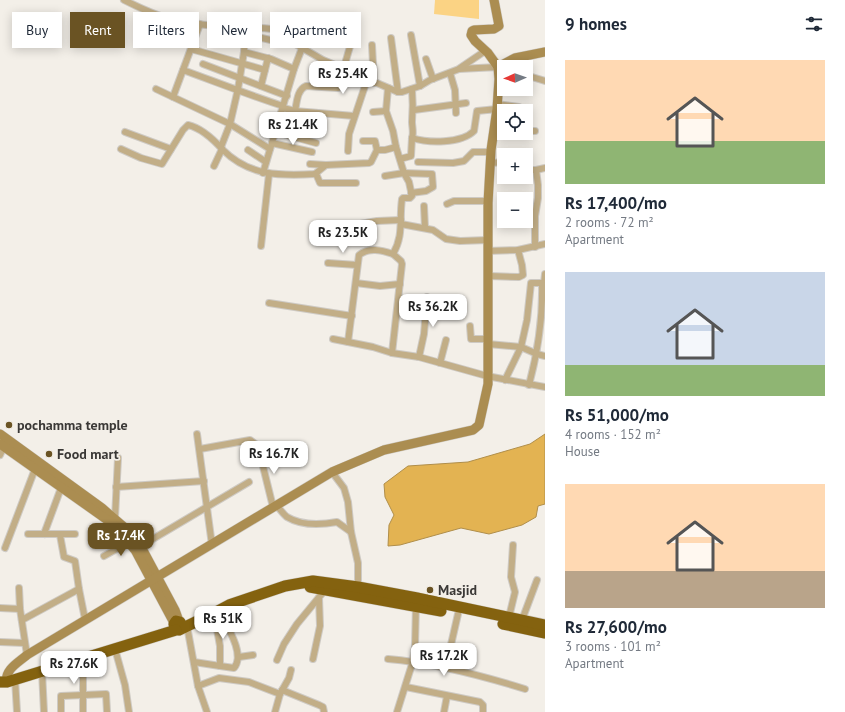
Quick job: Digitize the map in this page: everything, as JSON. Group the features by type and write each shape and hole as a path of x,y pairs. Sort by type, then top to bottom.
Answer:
{"highway":[{"path":"6,680 179,625 217,612 229,605 285,586 307,581 358,587 458,614 545,633"},
{"path":"303,583 322,594 416,602 509,617 545,625"},
{"path":"6,680 115,649 179,625 202,611 221,604 229,605"}],"street":[{"path":"124,0 146,11 168,19 207,24"},
{"path":"494,0 499,26 494,29 474,30 472,31 471,35 497,66"},
{"path":"173,97 200,24"},
{"path":"411,35 420,86"},
{"path":"391,38 398,92"},
{"path":"372,45 374,83"},
{"path":"214,166 230,124 238,89 244,48"},
{"path":"261,246 266,162 294,69 302,48 343,70 398,92 420,86 433,79 459,69 488,54 515,58"},
{"path":"295,111 302,88 306,86 338,88 350,48"},
{"path":"191,49 265,70"},
{"path":"244,52 268,58 294,69"},
{"path":"511,60 545,52"},
{"path":"261,86 268,58"},
{"path":"426,59 433,79"},
{"path":"203,64 287,96"},
{"path":"459,69 497,67"},
{"path":"183,70 295,111 354,116"},
{"path":"450,73 455,90 456,113"},
{"path":"533,78 545,81"},
{"path":"348,151 348,136 368,80"},
{"path":"388,88 386,111 404,173 409,182 412,196 410,198 402,199 400,238 398,246 393,254"},
{"path":"156,89 230,124 271,146 312,152"},
{"path":"411,156 413,134 412,122 414,110 412,89"},
{"path":"414,110 466,103"},
{"path":"17,712 6,680 8,671 27,655 332,472 384,450 473,430 478,425 488,384 489,276 487,251 491,152 497,107 477,111 474,132 466,136 446,142 421,141 412,138"},
{"path":"373,112 386,111"},
{"path":"121,149 141,158 162,164 183,130 188,125 200,130 234,159 252,170 266,174 315,174 326,165"},
{"path":"125,132 171,150"},
{"path":"276,132 316,143"},
{"path":"310,164 326,165 369,163 377,150 375,141 363,141"},
{"path":"377,150 385,150 396,147"},
{"path":"248,150 266,162"},
{"path":"411,156 418,162 453,163 464,161 473,152 491,152"},
{"path":"400,159 411,156"},
{"path":"418,162 418,174"},
{"path":"491,163 497,163"},
{"path":"535,247 535,216 538,198 536,170 545,168"},
{"path":"385,176 404,173 432,174 433,187 411,193"},
{"path":"315,174 320,183 356,183"},
{"path":"448,204 454,201 489,201"},
{"path":"424,206 425,228"},
{"path":"338,228 377,221 401,222 433,230 446,239 460,241 488,240"},
{"path":"487,251 518,250 545,244"},
{"path":"348,342 359,255 363,252 373,250 384,251 393,254 402,264 392,353"},
{"path":"489,276 519,277 523,275 518,250"},
{"path":"328,262 357,265"},
{"path":"530,385 537,354 542,318 544,300 542,283 544,282 545,274"},
{"path":"356,283 380,286 400,284"},
{"path":"505,380 520,347 527,320 531,283 542,283"},
{"path":"419,357 424,334 427,296"},
{"path":"529,299 544,300"},
{"path":"269,303 352,316"},
{"path":"470,326 472,339 520,347 545,356"},
{"path":"333,339 373,347 392,353 419,357 487,376 545,387"},
{"path":"440,363 446,340"},
{"path":"197,434 212,545"},
{"path":"200,449 250,440 254,442 258,446 275,506 287,517 306,524 320,525 337,522 351,532"},
{"path":"2,444 61,488 107,519 129,542 155,579"},
{"path":"2,444 115,518 141,546 155,579 160,598 179,625 194,662 198,686 207,712"},
{"path":"115,518 118,458"},
{"path":"5,548 35,469"},
{"path":"332,472 344,488 348,502 351,532 358,562 358,587"},
{"path":"116,487 204,481"},
{"path":"141,546 249,482"},
{"path":"44,534 61,488"},
{"path":"28,534 75,534"},
{"path":"60,535 64,558 75,561 85,619"},
{"path":"104,556 129,542"},
{"path":"509,617 515,592 511,577 513,545"},
{"path":"522,620 538,580"},
{"path":"19,588 24,643 27,655"},
{"path":"22,620 79,589"},
{"path":"313,659 320,626 322,594"},
{"path":"277,660 284,644 297,624 322,594"},
{"path":"397,712 413,661 415,647 416,602"},
{"path":"0,608 20,609"},
{"path":"194,662 234,668 239,657 236,645 217,612"},
{"path":"217,612 220,646 218,666 219,678"},
{"path":"450,649 458,614"},
{"path":"0,642 24,643"},
{"path":"115,649 126,685 129,712"},
{"path":"239,657 253,655"},
{"path":"83,658 83,712"},
{"path":"388,659 413,661 477,674 525,689"},
{"path":"275,712 281,692 289,678 291,670"},
{"path":"42,671 44,712"},
{"path":"198,686 219,678 249,682 319,705 323,707 324,712"},
{"path":"406,687 480,702 483,705 483,712"},
{"path":"61,712 61,696 106,694 107,712"},
{"path":"444,712 447,696"}],"shaded area":[{"path":"435,0 479,0 479,19 434,14"},
{"path":"545,434 545,504 538,506 536,517 522,525 489,534 461,528 400,545 388,546 389,525 394,515 385,497 384,484 408,466 468,462 530,444"}],"place":[{"name":"pochamma temple","path":"9,425"},
{"name":"Food mart","path":"49,454"},
{"name":"Masjid","path":"430,590"}]}
